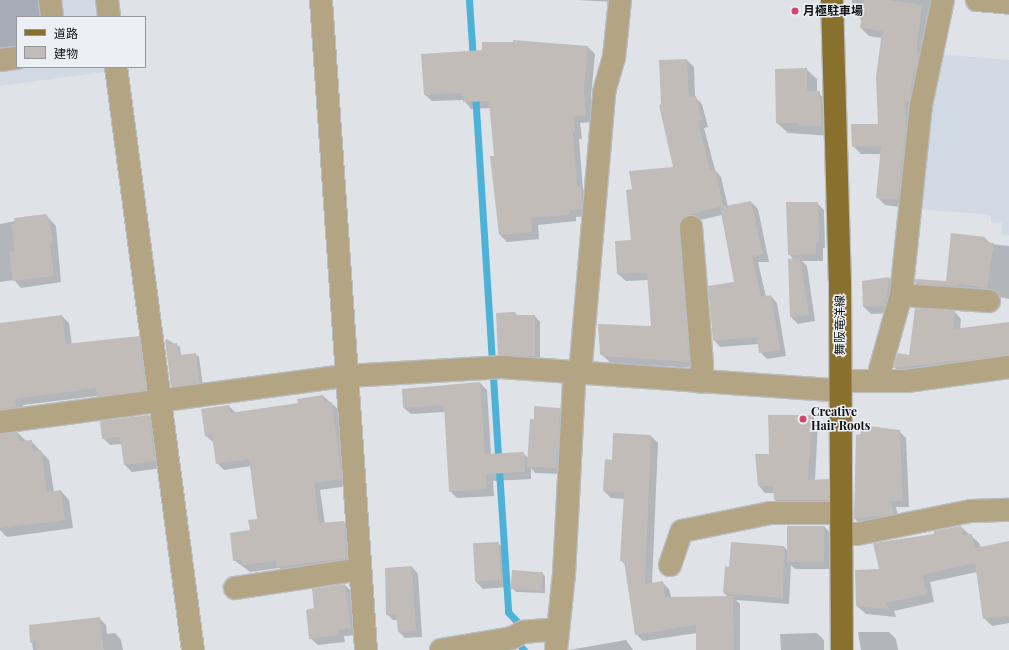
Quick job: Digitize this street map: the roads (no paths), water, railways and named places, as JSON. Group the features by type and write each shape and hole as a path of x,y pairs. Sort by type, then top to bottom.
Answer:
{"main road":[{"name":"舞阪竜洋線","path":"832,0 840,280 842,650"}],"street":[{"path":"50,0 52,16"},
{"path":"107,0 109,16"},
{"path":"321,0 366,650"},
{"path":"556,650 564,574 574,383 578,373 593,238 604,92 614,58 620,0"},
{"path":"879,381 880,370 901,295 921,105 943,0"},
{"path":"977,0 1009,3"},
{"path":"0,60 16,58"},
{"path":"116,68 193,650"},
{"path":"691,227 702,365 701,382"},
{"path":"901,295 989,301"},
{"path":"0,422 347,376 501,367 701,382 841,386 879,381 907,381 1009,367"},
{"path":"670,564 682,531 770,513 841,524 857,534 971,511 1009,510"},
{"path":"235,588 360,569"},
{"path":"441,650 512,638 523,632 558,628"}],"waterway":[{"path":"469,0 473,60"},
{"path":"475,92 492,359"},
{"path":"493,377 508,612 521,626"}],"place":[{"name":"月極駐車場","path":"795,11"},
{"name":"Creative Hair Roots","path":"803,419"}]}
